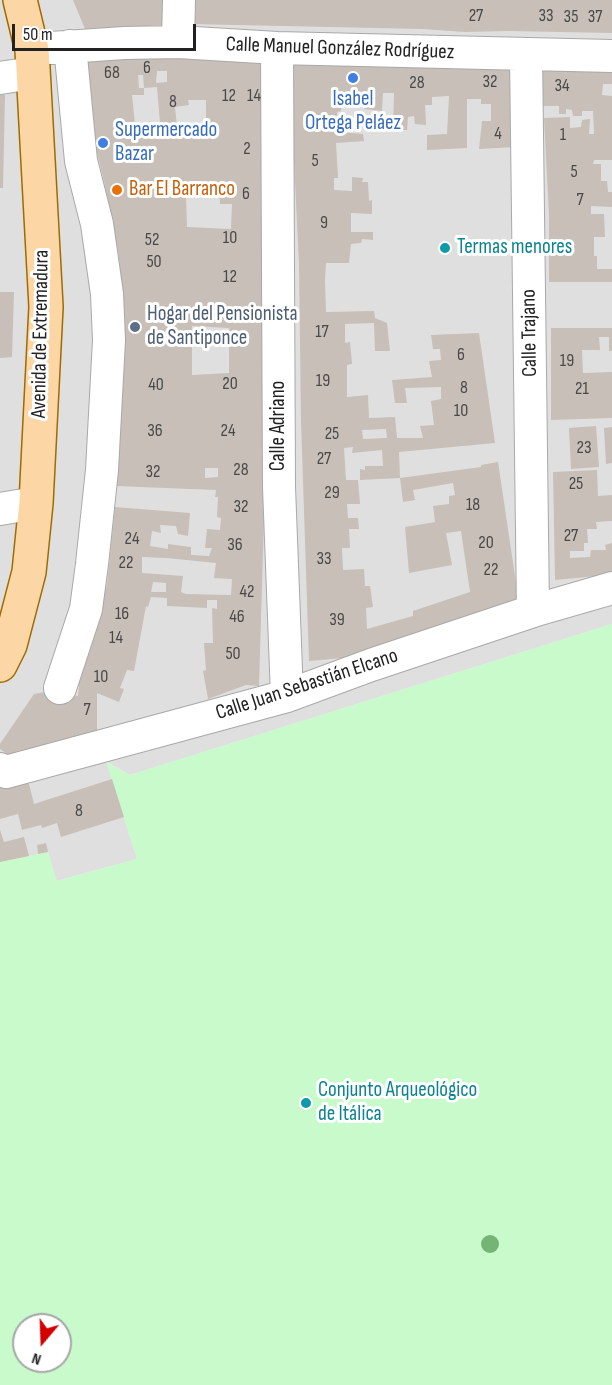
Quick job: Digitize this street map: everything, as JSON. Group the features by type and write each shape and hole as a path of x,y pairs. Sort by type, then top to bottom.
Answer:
{"main road":[{"name":"Avenida de Extremadura","path":"0,665 10,645 29,572 36,503 46,307 33,61 20,0"}],"street":[{"path":"178,42 179,0"},
{"name":"Calle Manuel González Rodríguez","path":"0,78 70,46 178,42 277,48 612,56"},
{"path":"60,687 86,609 91,575 102,470 109,340 107,294 97,224 81,161 70,46"},
{"name":"Calle Adriano","path":"277,48 279,487 287,696"},
{"name":"Calle Trajano","path":"526,55 533,610"},
{"path":"0,509 36,503"},
{"name":"Calle Juan Sebastián Elcano","path":"0,769 6,772 287,696 533,610 612,588"}],"shaded area":[{"path":"0,0 612,0 612,624 130,775 107,762 137,859 56,881 48,852 0,862"}],"green space":[{"name":"Conjunto Arqueológico de Itálica","path":"612,624 612,1385 0,1385 0,862 48,852 57,881 137,859 106,762 130,775"}],"building":[{"path":"73,0 169,0 168,25 85,29"},
{"path":"190,0 612,0 612,33 465,32 190,24"},
{"path":"86,52 269,57 264,518 259,686 246,685 208,699 203,671 206,670 204,643 213,643 212,608 217,609 217,600 207,600 207,608 167,606 167,598 151,597 148,607 146,606 134,671 127,670 120,688 124,689 119,702 97,693 97,736 13,758 0,749 0,744 34,694 67,688 67,694 78,696 79,686 74,685 91,646 107,584 115,507 190,513 188,536 178,534 176,526 160,525 161,533 152,531 150,546 168,549 168,544 191,547 191,555 209,556 212,548 205,548 207,529 220,530 221,518 217,517 216,490 115,486 124,348 124,307 118,250 91,128","holes":["157,71 167,71 167,82 156,83","138,75 143,75 144,88 139,88","157,87 160,123 135,125 132,95 144,95 144,88","188,100 206,100 206,132 186,131 186,136 178,137 175,107 189,105","219,184 220,204 232,204 231,229 187,227 186,195 195,195 194,186","192,326 229,328 229,373 192,375","205,468 218,468 218,477 205,478","142,557 216,563 214,578 232,579 231,595 181,592 183,576 142,573","153,582 166,583 166,592 151,592"]},
{"path":"289,60 515,66 515,147 479,149 482,121 491,121 491,104 481,104 481,99 467,99 467,148 427,150 427,135 447,134 449,96 432,97 432,105 425,105 426,125 415,124 414,116 408,117 407,130 393,130 394,93 383,93 382,111 364,109 365,97 341,96 341,111 337,112 338,132 363,134 364,141 336,143 338,178 334,178 334,190 352,191 352,177 363,178 362,182 368,182 372,214 351,213 351,232 373,232 373,240 362,239 361,243 351,244 349,263 326,263 325,280 326,312 374,311 375,318 387,323 390,351 375,351 374,323 345,324 345,343 350,342 352,364 347,365 347,397 368,395 369,418 395,417 397,438 423,438 420,426 434,425 431,401 441,399 441,387 405,388 407,403 395,403 392,380 432,377 429,361 441,360 440,349 433,349 431,335 479,333 495,443 399,452 400,478 481,467 481,465 498,462 519,603 363,654 309,661 301,421 299,263","holes":["386,429 387,438 363,439 362,430","353,447 352,453 382,450 383,466 365,466 365,470 360,469 360,480 400,478 403,502 415,500 413,490 453,483 455,495 449,496 449,504 433,506 435,522 405,527 409,573 452,565 446,533 461,531 470,592 413,611 413,616 367,629 366,608 373,607 370,586 365,586 364,569 343,570 342,548 350,548 349,529 359,529 358,518 348,518 347,504 360,504 358,480 346,480 344,448"]},
{"path":"541,65 612,67 612,84 603,84 602,95 612,96 612,160 594,160 593,164 601,164 601,181 607,181 608,192 612,192 612,207 591,206 591,214 604,214 605,237 594,237 594,256 597,256 597,269 612,269 612,282 549,282 549,215 544,118 570,117 570,128 581,127 582,120 590,119 589,134 594,134 593,111 582,111 582,116 573,116 572,110 566,109 566,114 559,114 559,106 543,106"},
{"path":"0,95 5,95 3,188 0,188"},
{"path":"0,292 14,292 12,357 0,358"},
{"path":"551,328 612,328 612,351 609,351 609,337 599,337 600,350 582,350 583,373 612,372 612,418 551,420"},
{"path":"596,426 599,467 571,469 569,428"},
{"path":"612,427 612,463 606,464 604,428"},
{"path":"597,470 598,496 612,495 612,521 596,522 597,529 587,529 588,543 584,543 584,551 570,551 570,558 590,557 591,550 606,550 605,545 612,543 612,572 597,576 555,580 553,472"},
{"path":"112,779 124,817 61,837 57,823 42,828 41,825 22,830 18,814 0,819 0,784 9,781 29,784 34,804"},
{"path":"0,830 4,842 24,837 29,856 0,862"},
{"path":"46,843 48,852 38,854 37,845"}],"place":[{"name":"Isabel Ortega Peláez","path":"353,78"},
{"name":"Supermercado Bazar","path":"103,143"},
{"name":"Bar El Barranco","path":"117,190"},
{"name":"Termas menores","path":"445,248"},
{"name":"Hogar del Pensionista de Santiponce","path":"135,327"},
{"name":"Conjunto Arqueológico de Itálica","path":"306,1103"}]}
